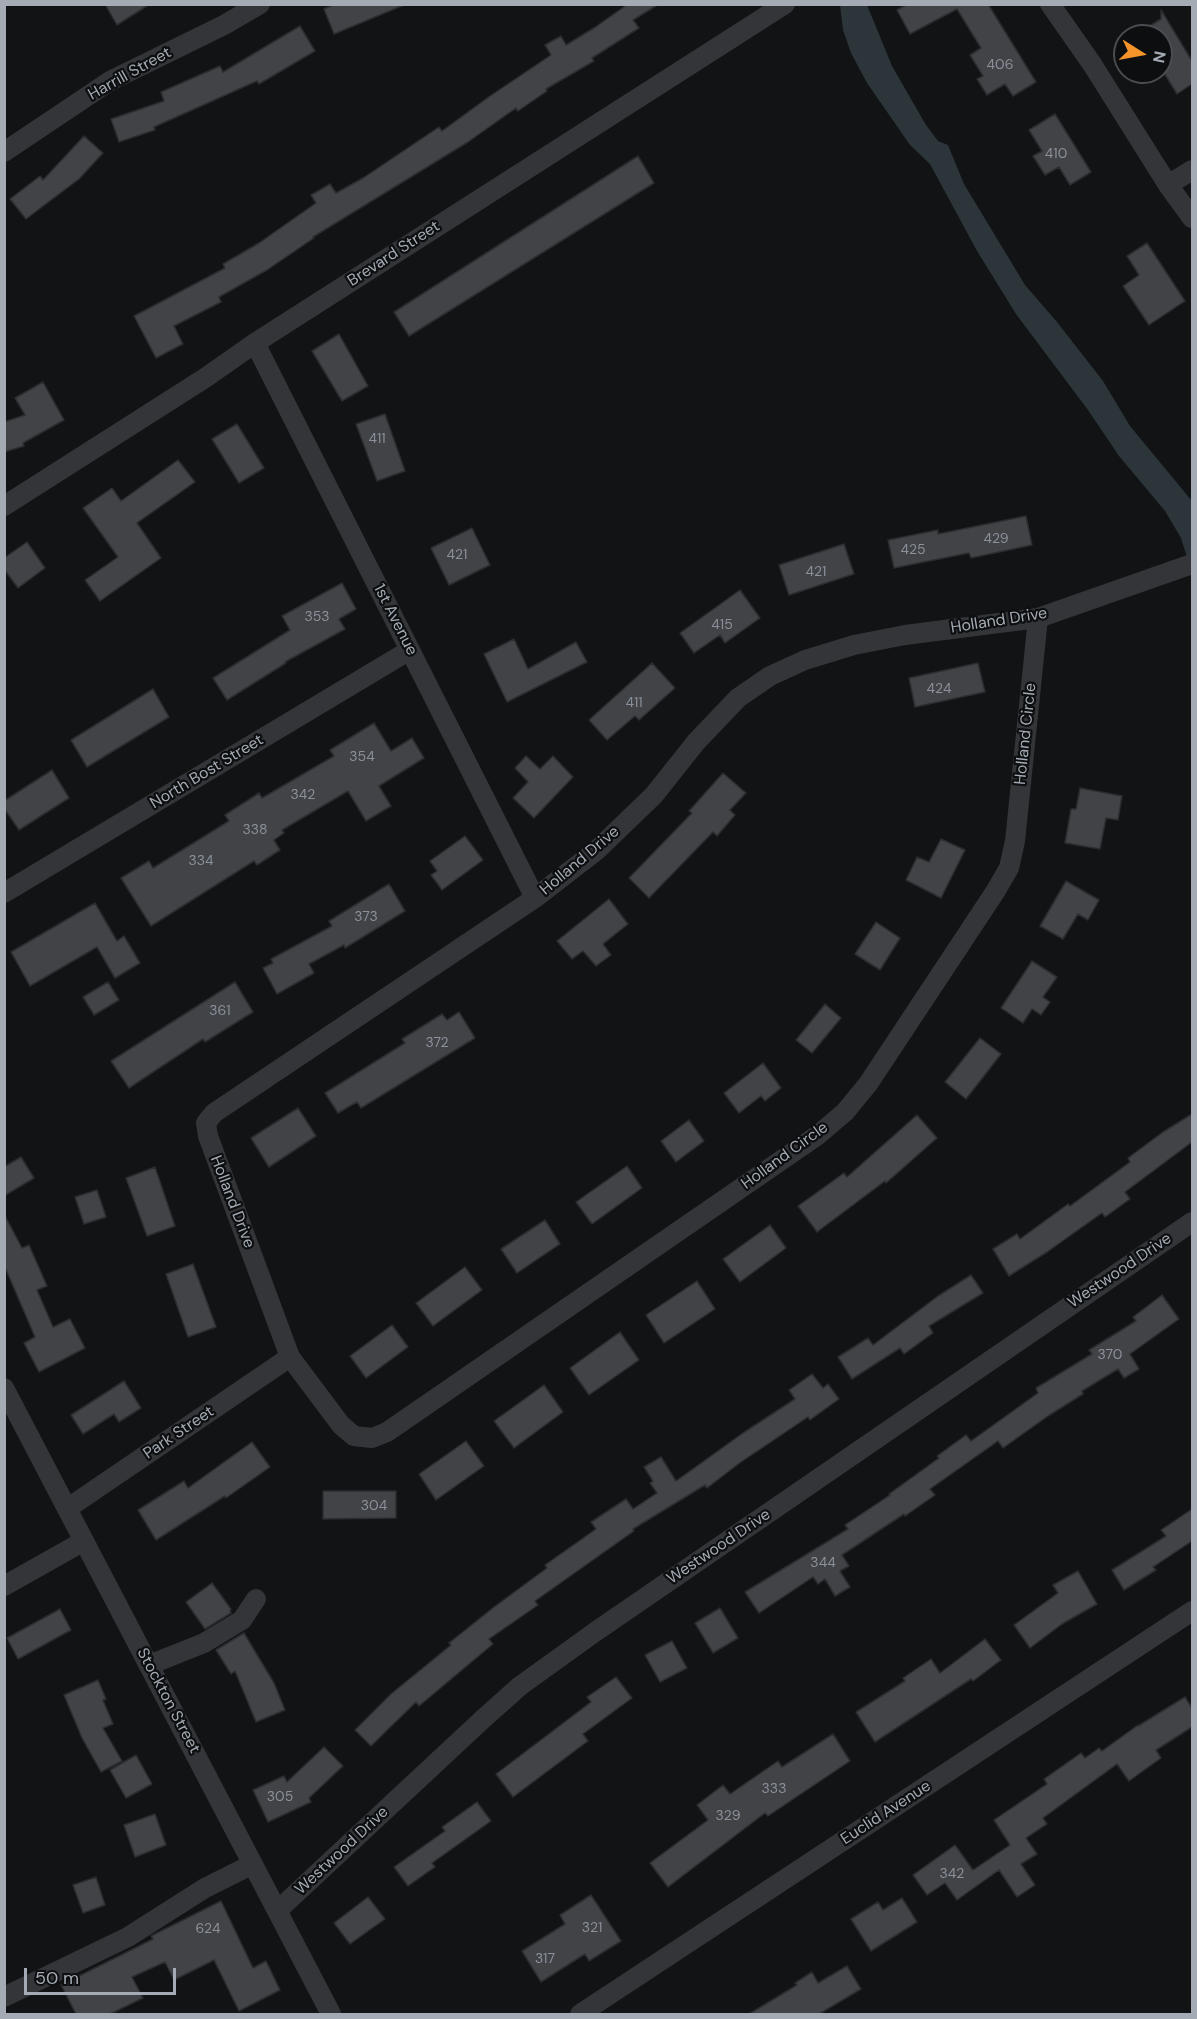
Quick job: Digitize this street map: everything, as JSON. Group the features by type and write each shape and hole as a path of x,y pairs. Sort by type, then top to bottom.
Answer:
{"street":[{"name":"Harrill Street","path":"4,152 110,81 224,25 260,4"},
{"name":"Brevard Street","path":"4,506 785,4"},
{"path":"1050,4 1092,64 1168,185 1192,218"},
{"path":"1168,185 1192,170"},
{"name":"1st Avenue","path":"255,343 535,898"},
{"name":"Holland Drive","path":"290,1358 208,1136 207,1123 214,1113 535,898 597,850 654,795 696,742 738,698 770,676 805,660 854,645 905,635 1038,618 1186,567"},
{"name":"Holland Circle","path":"290,1358 340,1425 354,1436 372,1438 387,1432 818,1135 845,1112 868,1084 1009,868 1014,841 1038,618"},
{"name":"North Bost Street","path":"4,893 410,650"},
{"name":"Westwood Drive","path":"278,1911 520,1686 595,1632 1192,1222"},
{"name":"Park Street","path":"68,1508 290,1358"},
{"name":"Stockton Street","path":"4,1388 331,2014"},
{"path":"4,1586 84,1541"},
{"path":"149,1665 204,1643 242,1620 256,1599"},
{"name":"Euclid Avenue","path":"580,2014 1192,1611"},
{"path":"4,1997 128,1937 205,1888 253,1864"}],"shaded area":[{"path":"840,5 867,5 892,66 926,125 938,141 948,145 964,184 1025,285 1103,381 1130,426 1192,501 1192,573 1181,538 1165,511 1119,456 1088,410 1016,314 977,251 930,164 910,145 867,83 851,53 843,30"}],"building":[{"path":"105,4 150,4 117,25"},
{"path":"335,4 404,5 334,34 324,9"},
{"path":"628,4 659,4 633,20 639,28 592,58 594,61 546,89 547,91 518,111 516,108 468,142 313,237 267,270 219,297 221,302 174,326 183,344 156,358 134,316 225,268 223,264 259,243 316,203 311,195 330,184 336,193 363,178 439,127 442,131 551,55 545,45 561,36 566,45"},
{"path":"908,4 988,4 1036,82 1013,96 1005,84 987,95 977,79 983,76 970,55 981,48 957,9 910,34 897,10"},
{"path":"1161,10 1170,24 1153,24 1161,19"},
{"path":"300,26 315,51 259,84 257,81 154,127 155,130 119,142 111,119 164,101 161,92 220,66 223,72"},
{"path":"1173,30 1192,61 1192,84 1177,94 1171,84 1173,84"},
{"path":"1055,114 1091,172 1070,185 1059,167 1045,175 1033,156 1042,151 1029,130"},
{"path":"84,136 103,153 79,179 26,219 10,199 40,176 43,180"},
{"path":"638,156 654,183 409,336 394,312"},
{"path":"1147,243 1185,301 1149,325 1123,286 1139,275 1127,256"},
{"path":"339,334 368,386 342,401 312,351"},
{"path":"43,382 64,420 23,443 24,446 4,452 4,422 25,415 15,398"},
{"path":"385,414 405,471 377,481 356,424"},
{"path":"237,424 264,468 239,483 212,439"},
{"path":"178,460 195,482 137,523 161,558 100,601 85,580 118,557 83,508 112,488 121,501"},
{"path":"1026,516 1032,545 971,558 969,553 894,568 888,540 938,530 938,534"},
{"path":"472,528 490,565 449,585 431,548"},
{"path":"27,542 45,568 18,588 4,569 4,558"},
{"path":"844,544 854,574 789,595 779,565"},
{"path":"342,583 356,609 339,619 345,629 285,662 227,700 213,678 290,630 282,616"},
{"path":"740,590 760,618 725,643 720,635 694,653 680,633"},
{"path":"514,639 528,669 576,642 587,662 507,702 484,654"},
{"path":"652,663 675,688 639,720 635,716 607,740 589,720"},
{"path":"978,663 985,692 915,707 909,678"},
{"path":"153,689 169,717 87,767 71,740"},
{"path":"374,723 391,751 412,738 424,758 379,786 391,806 366,821 348,791 282,830 284,833 274,840 280,850 257,865 254,861 151,926 121,878 149,861 153,868 229,821 225,815 259,793 262,798 334,756 330,750"},
{"path":"526,756 540,769 553,756 573,777 534,818 513,798 528,782 515,768"},
{"path":"52,770 69,798 19,830 4,808 4,801"},
{"path":"723,773 746,793 730,810 735,815 717,836 713,832 649,898 629,878 692,813 689,811"},
{"path":"1080,788 1122,796 1118,820 1106,818 1100,849 1065,843 1071,809 1076,809"},
{"path":"465,836 483,860 442,890 431,875 437,871 430,861"},
{"path":"941,839 965,850 941,898 906,880 917,857 929,862"},
{"path":"1066,881 1099,900 1088,920 1078,914 1063,939 1040,926"},
{"path":"389,884 405,911 345,948 344,945 309,964 314,973 277,994 263,968 273,963 271,959 332,926 329,921"},
{"path":"609,899 628,924 603,944 611,955 596,966 583,951 572,959 557,941"},
{"path":"95,903 117,941 124,936 140,963 115,978 97,947 30,986 11,952"},
{"path":"876,922 900,938 880,970 855,954"},
{"path":"1032,961 1057,977 1043,997 1050,1002 1041,1015 1032,1009 1023,1023 1001,1008"},
{"path":"108,982 119,1000 94,1015 83,997"},
{"path":"235,982 253,1012 205,1042 203,1039 129,1088 111,1061"},
{"path":"825,1004 841,1018 812,1053 796,1040"},
{"path":"459,1012 475,1038 361,1108 357,1102 338,1113 325,1093 405,1043 402,1039 442,1014 447,1020"},
{"path":"980,1038 1001,1054 966,1099 945,1082"},
{"path":"763,1063 781,1088 765,1101 761,1096 739,1113 724,1093"},
{"path":"298,1108 316,1136 269,1167 251,1138"},
{"path":"1192,1114 1192,1142 1125,1192 1130,1199 1105,1217 1102,1213 1009,1276 993,1249 1017,1234 1020,1239 1068,1204 1070,1206 1130,1162 1128,1158"},
{"path":"917,1115 937,1138 886,1183 885,1181 817,1232 798,1206 844,1173 847,1177"},
{"path":"689,1120 704,1141 676,1162 661,1141"},
{"path":"21,1157 34,1178 4,1196 4,1167"},
{"path":"627,1166 642,1188 592,1224 576,1202"},
{"path":"155,1167 175,1226 147,1236 126,1178"},
{"path":"97,1190 106,1217 84,1224 75,1197"},
{"path":"4,1214 22,1248 29,1245 47,1286 37,1290 53,1327 70,1319 85,1348 39,1372 24,1343 35,1337 4,1265"},
{"path":"545,1220 560,1244 517,1273 501,1249"},
{"path":"770,1225 786,1248 740,1282 723,1259"},
{"path":"193,1264 216,1327 188,1337 166,1274"},
{"path":"465,1267 482,1290 433,1326 416,1303"},
{"path":"971,1275 983,1293 929,1326 933,1333 904,1354 900,1348 852,1379 838,1357 868,1338 873,1345 938,1296"},
{"path":"697,1281 715,1309 664,1343 646,1315"},
{"path":"1162,1295 1179,1319 1130,1354 1139,1369 1124,1378 1118,1369 1082,1391 1083,1394 1003,1448 998,1441 930,1489 935,1495 842,1555 849,1566 840,1571 850,1587 835,1596 825,1579 818,1584 813,1577 759,1613 745,1592 848,1529 845,1525 890,1495 966,1435 971,1441 1038,1393 1036,1388 1092,1354 1089,1350 1136,1321 1133,1317"},
{"path":"392,1325 408,1347 366,1378 350,1356"},
{"path":"620,1332 639,1360 589,1395 570,1368"},
{"path":"812,1374 823,1388 828,1384 839,1399 810,1420 808,1417 741,1462 707,1488 705,1485 633,1529 634,1531 535,1601 538,1605 489,1639 493,1644 419,1706 416,1702 371,1746 355,1730 391,1694 451,1645 449,1643 547,1568 545,1565 596,1529 591,1522 626,1499 633,1509 657,1493 644,1467 661,1457 676,1481 795,1399 789,1390"},
{"path":"124,1381 141,1408 119,1422 114,1414 83,1434 71,1415"},
{"path":"544,1385 563,1412 514,1448 494,1421"},
{"path":"466,1441 484,1466 436,1500 419,1474"},
{"path":"252,1442 270,1467 226,1498 225,1496 156,1540 138,1510 184,1481 188,1488"},
{"path":"323,1491 396,1491 396,1518 323,1519"},
{"path":"1192,1509 1192,1541 1153,1567 1156,1570 1124,1590 1112,1570 1166,1536 1161,1530"},
{"path":"1078,1571 1097,1604 1062,1624 1030,1648 1014,1625 1058,1593 1053,1585"},
{"path":"212,1583 231,1609 231,1613 205,1629 186,1602"},
{"path":"720,1608 738,1638 713,1653 695,1623"},
{"path":"60,1609 71,1630 18,1659 7,1638"},
{"path":"244,1633 274,1683 285,1710 256,1722 235,1671 231,1674 216,1650"},
{"path":"985,1639 1001,1660 973,1681 971,1679 875,1742 856,1712 905,1681 903,1678 931,1659 940,1673"},
{"path":"672,1641 687,1668 660,1682 645,1655"},
{"path":"616,1677 632,1698 583,1734 588,1741 513,1797 496,1774 591,1702 587,1697"},
{"path":"98,1680 113,1724 103,1728 122,1761 101,1772 82,1738 64,1695"},
{"path":"1185,1697 1192,1708 1192,1727 1156,1750 1161,1758 1129,1781 1117,1764 1043,1818 1047,1824 1026,1838 1037,1854 1021,1864 1035,1885 1017,1897 999,1870 957,1900 945,1883 927,1895 913,1875 955,1845 973,1870 1010,1845 994,1820 1047,1784 1044,1779 1081,1753 1085,1758 1099,1748 1102,1751 1138,1725"},
{"path":"833,1734 850,1761 768,1816 765,1813 668,1887 650,1863 708,1820 697,1805 723,1785 730,1794 778,1761 782,1767"},
{"path":"324,1747 343,1766 309,1798 311,1802 268,1822 253,1790 284,1776 287,1782"},
{"path":"136,1755 152,1784 126,1798 110,1770"},
{"path":"477,1802 491,1821 432,1863 435,1867 408,1886 394,1867 445,1831 442,1827"},
{"path":"155,1814 166,1845 135,1857 124,1825"},
{"path":"96,1877 105,1905 83,1913 73,1885"},
{"path":"591,1895 621,1941 589,1961 585,1954 541,1982 522,1951 565,1924 560,1915"},
{"path":"368,1897 385,1919 350,1944 334,1923"},
{"path":"902,1898 917,1922 871,1951 851,1919 878,1902 883,1910"},
{"path":"221,1901 253,1968 266,1961 280,1990 239,2011 214,1960 174,1980 165,1962 132,1977 143,1998 110,2014 76,2014 61,1985 153,1939 151,1936"},
{"path":"847,1966 861,1989 819,2014 749,2014 797,1985 795,1983 812,1972 818,1983"}]}
